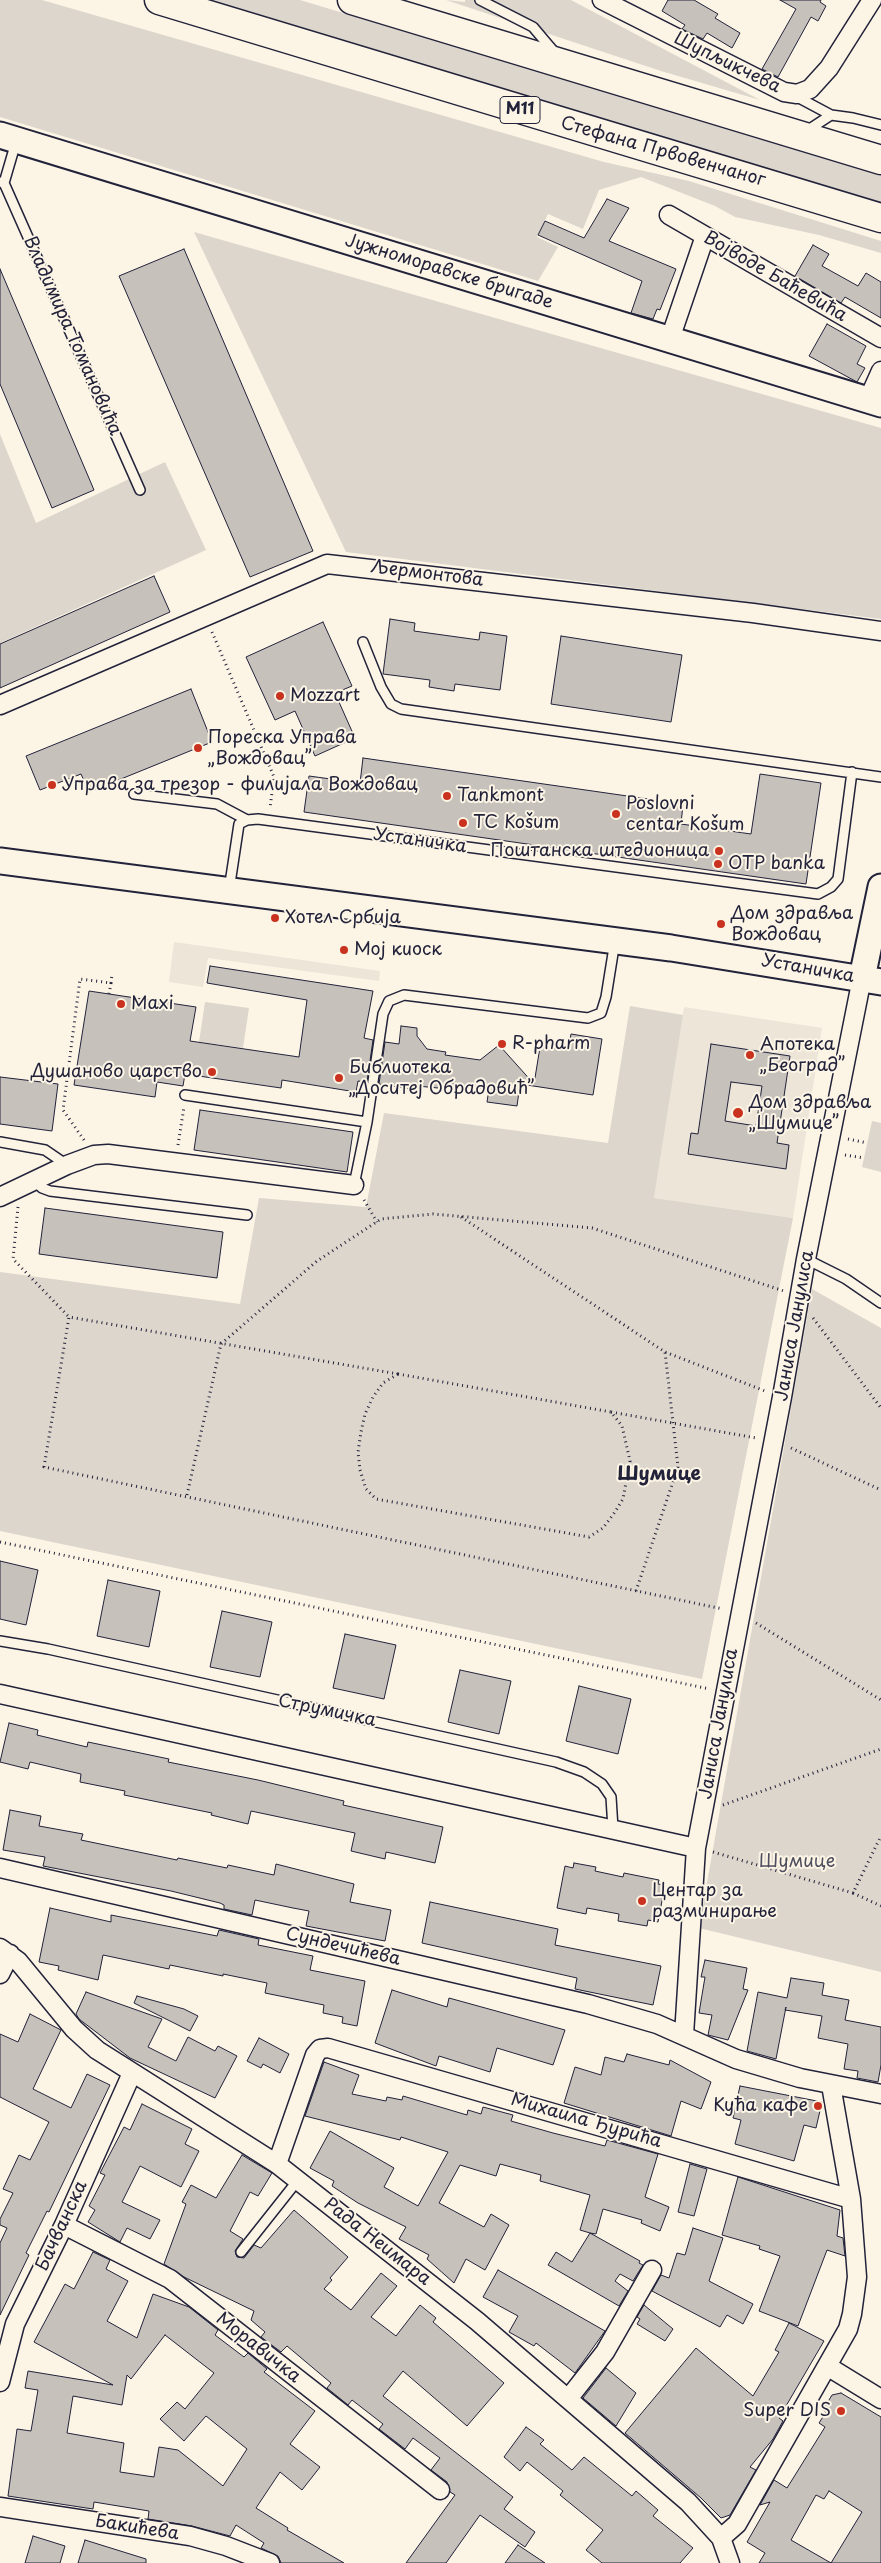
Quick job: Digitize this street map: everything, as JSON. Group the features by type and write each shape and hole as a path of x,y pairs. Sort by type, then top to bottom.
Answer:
{"highway":[{"name":"Стефана Првовенчаног","path":"159,0 881,218"},
{"path":"352,0 881,160"}],"street":[{"name":"Шупљикчева","path":"602,0 784,92 797,94 810,90 829,68 872,0"},
{"name":"Јужноморавске бригаде","path":"8,138 874,402"},
{"name":"Војводе Баћевића","path":"669,215 881,338"},
{"path":"670,339 705,236"},
{"path":"874,402 881,371"},
{"name":"Љермонтова","path":"0,705 319,565 335,564 753,612 881,631"},
{"name":"Устаничка","path":"0,861 756,960 872,980"},
{"path":"872,980 881,887"},
{"name":"Јаниса Јанулиса","path":"684,2035 696,1848 774,1440 806,1259 872,980"},
{"path":"0,1197 67,1165 94,1155 124,1154 176,1160 354,1185"},
{"path":"0,1694 696,1848"},
{"name":"Сундечићева","path":"0,1868 588,2004 684,2035"},
{"path":"0,1974 5,1951"},
{"name":"Рада Неимара","path":"5,1951 85,2040 132,2073 277,2164 477,2321 688,2502 721,2538 730,2563"},
{"path":"684,2035 715,2051 736,2059 832,2085 881,2094"},
{"name":"Михаила Ђурића","path":"277,2164 315,2054 320,2049 328,2048 344,2050 851,2199"},
{"name":"Бачванска","path":"0,2382 8,2324 64,2225 132,2073"},
{"path":"721,2538 737,2524 848,2329 857,2277 851,2199 832,2085"},
{"name":"Моравичка","path":"64,2225 170,2279 440,2490"},
{"path":"568,2399 605,2352 652,2270"},
{"path":"828,2366 881,2399"},
{"name":"Бакићева","path":"0,2507 190,2536 226,2546 270,2563"}],"lane":[{"path":"480,0 533,27 565,65"},
{"path":"797,94 801,99 832,116 853,118 881,125"},
{"path":"800,136 832,116"},
{"name":"Владимира Томановића","path":"8,138 2,182 140,490"},
{"path":"363,642 386,696 391,704 401,709 881,777"},
{"name":"Устаничка","path":"134,794 217,804 247,820 268,821 818,894 831,887 838,879 852,772"},
{"path":"229,890 239,824 247,820"},
{"path":"354,1185 367,1122 383,1014 389,1001 404,995 588,1018 601,1013 606,997 615,941"},
{"path":"185,1095 367,1122"},
{"path":"0,1142 45,1150 67,1165"},
{"path":"34,1180 42,1188 50,1191 247,1215"},
{"path":"806,1259 836,1273 881,1303"},
{"name":"Струмичка","path":"0,1641 48,1649 556,1762 584,1772 602,1784 611,1797 613,1829"},
{"path":"241,2252 298,2180"}],"path":[{"path":"205,616 274,777 268,821"},
{"path":"109,994 112,974"},
{"path":"94,1155 63,1110 80,979 111,984"},
{"path":"176,1160 185,1095"},
{"path":"354,1185 377,1222"},
{"path":"17,1214 14,1259 69,1317 774,1440 881,1490"},
{"path":"187,1495 221,1344 317,1261 381,1219 433,1214 592,1228 787,1292 799,1299 881,1408"},
{"path":"461,1216 665,1352 782,1397"},
{"path":"69,1317 44,1467 187,1495 740,1613 881,1700"},
{"path":"636,1590 678,1467 665,1352"},
{"path":"398,1374 383,1383 365,1414 358,1452 366,1489 376,1499 395,1503 589,1537 603,1528 619,1505 623,1498 629,1470 628,1444 622,1426 611,1412"},
{"path":"0,1542 725,1692"},
{"path":"721,1806 881,1750"},
{"path":"853,1893 881,1836"},
{"path":"696,1848 853,1893 881,1906"}],"shaded area":[{"path":"174,942 380,971 379,981 208,958 203,987 169,982"},
{"name":"Дом здравља „Шумице”","path":"684,1007 822,1028 793,1218 654,1198"}],"green space":[{"path":"0,0 42,0 604,162 689,181 881,241 881,253 819,235 735,217 715,206 641,177 599,190 583,229 548,214 537,237 558,247 538,281 0,117"},
{"path":"209,0 300,0 881,175 881,204"},
{"path":"446,0 465,2 465,0 571,0 760,100 661,71"},
{"path":"194,232 881,428 881,619 346,552"},
{"path":"0,434 36,523 165,462 206,550 0,643"},
{"path":"205,1002 249,1008 243,1048 199,1042"},
{"path":"630,1006 683,1015 654,1198 793,1218 702,1679 0,1531 0,1272 240,1304 259,1198 366,1207 384,1113 608,1143"},
{"path":"872,1121 881,1123 881,1172 862,1167"},
{"name":"Шумице","path":"812,1289 881,1328 881,1972 699,1928"}],"building":[{"path":"668,0 694,0 718,14 715,18 740,33 732,48 707,33 703,39 682,29 685,25 662,11"},
{"path":"780,0 821,0 820,2 826,6 818,21 811,17 778,77 762,69 796,9"},
{"path":"607,199 629,208 609,241 676,269 660,310 657,309 653,319 631,313 642,281 538,235 545,221 584,238"},
{"path":"813,245 829,254 822,266 858,286 866,273 881,282 881,318 845,297 841,303 795,276"},
{"path":"184,249 313,551 250,577 119,276"},
{"path":"0,269 94,490 52,508 0,384"},
{"path":"827,324 866,346 857,364 865,368 857,382 809,356"},
{"path":"154,576 170,612 0,688 0,644"},
{"path":"390,619 415,623 414,631 479,640 480,632 507,636 500,690 455,684 454,691 429,687 430,680 383,674"},
{"path":"323,622 352,686 335,693 355,738 315,756 295,711 275,720 246,657"},
{"path":"561,636 682,655 671,722 551,704"},
{"path":"191,689 212,742 89,792 81,774 40,790 26,756"},
{"path":"363,758 683,804 681,824 751,834 760,774 821,783 806,884 304,812 309,776 360,783"},
{"path":"210,966 373,991 364,1038 373,1040 367,1082 358,1081 356,1092 282,1080 281,1088 185,1074 183,1086 157,1082 155,1097 74,1085 89,991 196,1007 190,1041 299,1057 307,1000 207,983"},
{"path":"401,1026 417,1028 417,1036 427,1049 446,1052 445,1055 480,1060 499,1045 534,1084 540,1047 568,1050 571,1034 602,1039 593,1095 520,1084 517,1106 487,1102 489,1089 445,1083 438,1088 417,1086 416,1090 379,1084 385,1042 399,1044"},
{"path":"711,1044 790,1056 777,1143 789,1145 786,1169 688,1154 691,1133 698,1134","holes":["731,1082 762,1086 756,1126 725,1121"]},
{"path":"0,1077 58,1084 52,1131 0,1124"},
{"path":"200,1110 353,1132 347,1172 194,1150"},
{"path":"45,1208 223,1232 217,1278 39,1254"},
{"path":"0,1561 38,1570 26,1625 0,1619"},
{"path":"108,1580 160,1591 149,1647 97,1636"},
{"path":"222,1611 272,1622 260,1677 210,1667"},
{"path":"345,1634 396,1645 384,1699 333,1688"},
{"path":"460,1670 511,1681 499,1734 448,1722"},
{"path":"579,1686 631,1699 618,1754 566,1741"},
{"path":"9,1723 38,1730 37,1735 87,1747 88,1742 169,1759 168,1762 258,1780 344,1801 343,1805 443,1827 435,1863 386,1852 385,1859 351,1851 355,1833 251,1811 248,1824 211,1815 212,1813 124,1795 125,1791 80,1782 81,1774 30,1762 28,1769 0,1762"},
{"path":"10,1810 41,1816 39,1826 83,1834 81,1840 177,1860 178,1858 227,1868 228,1865 274,1875 276,1864 354,1884 350,1902 391,1910 385,1941 306,1926 309,1911 255,1900 252,1915 224,1909 224,1905 220,1903 171,1891 43,1866 45,1857 3,1850"},
{"path":"574,1863 596,1867 595,1871 623,1877 624,1873 659,1880 658,1884 665,1885 658,1922 648,1920 647,1926 618,1921 619,1914 587,1908 586,1914 557,1908 565,1866 573,1868"},
{"path":"430,1902 558,1929 555,1945 661,1966 653,2005 575,1989 577,1978 422,1943"},
{"path":"50,1908 111,1922 111,1915 217,1936 219,1930 259,1939 258,1945 313,1956 310,1970 365,1981 357,2026 342,2023 343,2017 323,2013 324,2005 265,1993 267,1983 223,1974 223,1976 170,1965 169,1969 103,1955 98,1980 58,1970 59,1966 39,1962"},
{"path":"705,1960 747,1968 743,1989 748,1990 728,2040 708,2035 712,2015 699,2013 705,1977 701,1977"},
{"path":"791,1978 824,1983 822,1995 849,2000 845,2020 881,2027 881,2065 878,2082 857,2078 858,2071 844,2069 848,2044 818,2038 822,2016 785,2010 776,2059 747,2051 758,1992 787,1998"},
{"path":"392,1990 447,2007 449,1998 565,2030 553,2065 497,2048 490,2072 439,2056 436,2066 375,2043"},
{"path":"86,1992 162,2019 148,2047 176,2061 188,2037 215,2051 218,2046 237,2056 215,2098 130,2058 79,2019 76,2014"},
{"path":"137,1996 184,2009 198,2016 190,2031 134,2003"},
{"path":"30,2014 61,2030 33,2089 71,2108 87,2074 110,2085 49,2212 47,2211 26,2253 29,2255 0,2315 0,2243 7,2228 0,2225 0,2219 13,2193 3,2189 19,2155 30,2160 49,2122 0,2097 0,2034 18,2042"},
{"path":"259,2038 289,2054 280,2073 263,2064 261,2068 247,2061"},
{"path":"627,2054 669,2065 670,2060 711,2082 701,2109 681,2101 671,2136 564,2103 575,2067 601,2075 605,2057 624,2062"},
{"path":"324,2062 359,2075 352,2094 386,2101 387,2097 402,2100 403,2096 467,2115 468,2110 481,2114 483,2107 513,2115 511,2121 553,2133 605,2146 607,2140 658,2154 645,2197 669,2207 660,2231 641,2223 642,2220 603,2209 596,2234 580,2230 590,2195 540,2181 541,2175 500,2164 496,2176 460,2165 439,2203 484,2227 491,2214 509,2225 485,2270 466,2259 454,2283 427,2259 429,2255 399,2239 406,2227 358,2203 332,2186 334,2181 310,2168 330,2131 394,2168 384,2187 418,2206 448,2152 401,2137 400,2140 305,2116"},
{"path":"740,2086 822,2102 816,2128 804,2125 794,2161 735,2144 741,2120 733,2118"},
{"path":"142,2104 192,2129 185,2144 199,2151 181,2187 140,2166 122,2202 160,2220 150,2239 127,2228 120,2242 88,2222 95,2210 89,2206 105,2175 100,2173 124,2127 130,2130"},
{"path":"242,2155 272,2173 258,2196 250,2192 230,2231 243,2239 235,2251 237,2257 244,2258 254,2245 261,2248 294,2210 348,2257 330,2278 332,2280 324,2289 351,2310 381,2273 397,2286 371,2317 396,2336 420,2305 436,2318 433,2322 504,2383 467,2426 403,2371 383,2396 513,2497 504,2509 535,2532 525,2547 480,2515 446,2563 406,2563 455,2495 450,2492 447,2482 431,2470 440,2458 413,2438 405,2449 379,2429 383,2424 352,2400 348,2405 327,2388 331,2383 287,2346 281,2352 261,2337 265,2332 251,2320 254,2311 184,2277 164,2264 186,2204 182,2202 191,2185 216,2198"},
{"path":"690,2164 707,2169 694,2216 678,2212"},
{"path":"738,2177 840,2210 837,2236 843,2238 845,2256 827,2250 798,2326 759,2311 780,2256 759,2249 760,2246 722,2235"},
{"path":"693,2228 723,2238 709,2281 753,2304 743,2324 727,2315 720,2327 652,2291 661,2275 669,2278 677,2253 685,2255"},
{"path":"590,2233 640,2261 639,2263 643,2265 633,2281 620,2274 615,2281 628,2291 619,2306 548,2265 556,2252 572,2262"},
{"path":"93,2252 110,2260 106,2269 128,2281 107,2321 137,2338 153,2294 189,2307 218,2330 215,2335 244,2357 248,2353 267,2369 264,2372 315,2411 290,2444 320,2467 302,2490 280,2472 256,2508 288,2528 287,2530 344,2563 281,2563 278,2556 261,2548 264,2543 236,2525 230,2536 192,2526 148,2519 149,2511 94,2502 93,2509 8,2496 17,2429 31,2431 38,2390 25,2388 28,2371 113,2385 34,2342 65,2284 74,2289","holes":["165,2335 214,2373 185,2409 177,2402 160,2419 184,2441 206,2416 247,2449 223,2486 178,2450 159,2447 154,2477 120,2472 124,2443 67,2433 73,2396 122,2405 127,2375 131,2379"]},
{"path":"498,2270 605,2331 575,2373 536,2343 534,2346 509,2332 518,2316 483,2297"},
{"path":"644,2305 673,2329 665,2341 637,2324 640,2319 637,2317"},
{"path":"789,2323 824,2341 779,2418 783,2421 773,2439 750,2467 756,2470 730,2515 721,2518 701,2498 625,2433 696,2348 753,2396 779,2352 775,2350"},
{"path":"606,2368 636,2393 616,2426 583,2398"},
{"path":"841,2393 881,2417 881,2563 831,2563 759,2563 765,2553 747,2542 770,2502 760,2505 774,2480 787,2488 825,2427 819,2423 826,2412 823,2410 832,2395","holes":["829,2491 862,2512 831,2563 791,2540 816,2495 824,2499"]},
{"path":"526,2427 544,2440 540,2444 572,2470 584,2457 632,2496 636,2491 658,2510 653,2516 693,2548 680,2563 602,2563 586,2550 603,2530 560,2495 563,2491 527,2462 520,2471 504,2457"},
{"path":"33,2536 65,2546 60,2563 25,2563"},
{"path":"85,2540 146,2559 146,2563 78,2563"},
{"path":"518,2545 545,2563 505,2563"}],"place":[{"name":"Mozzart","path":"280,696"},
{"name":"Пореска Управа „Вождовац”","path":"198,748"},
{"name":"Управа за трезор - филијала Вождовац","path":"52,785"},
{"name":"Tankmont","path":"447,796"},
{"name":"Poslovni centar Košum","path":"616,814"},
{"name":"TC Košum","path":"463,823"},
{"name":"Поштанска штедионица","path":"719,851"},
{"name":"OTP banka","path":"718,864"},
{"name":"Хотел Србија","path":"275,918"},
{"name":"Дом здравља Вождовац","path":"721,924"},
{"name":"Мој киоск","path":"344,950"},
{"name":"Maxi","path":"121,1004"},
{"name":"R-pharm","path":"502,1044"},
{"name":"Апотека „Београд”","path":"750,1055"},
{"name":"Душаново царство","path":"212,1072"},
{"name":"Библиотека „Доситеј Обрадовић”","path":"339,1078"},
{"name":"Дом здравља „Шумице”","path":"738,1113"},
{"name":"Центар за разминирање","path":"642,1901"},
{"name":"Кућа кафе","path":"818,2106"},
{"name":"Super DIS","path":"841,2411"}],"district":[{"name":"Шумице","path":"659,1475"}]}
